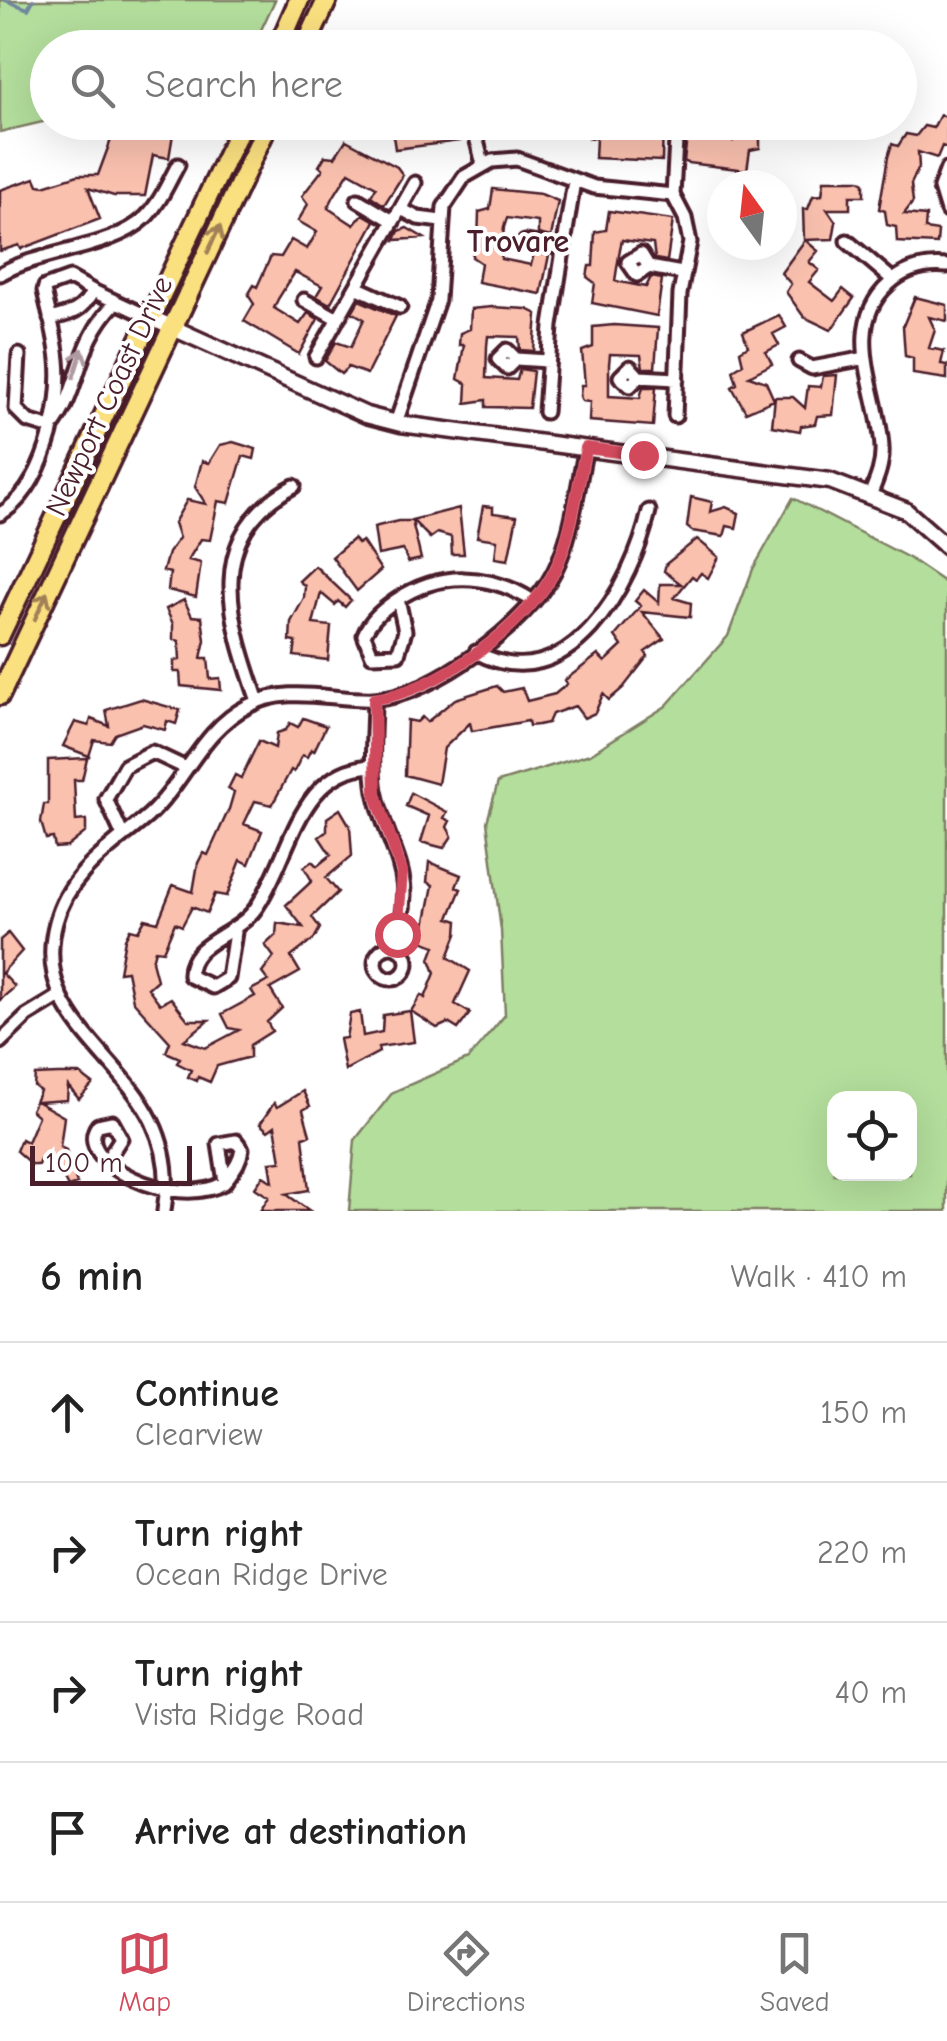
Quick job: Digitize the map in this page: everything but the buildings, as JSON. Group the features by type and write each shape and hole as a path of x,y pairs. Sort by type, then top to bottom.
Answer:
{"main road":[{"path":"286,30 300,0"},
{"path":"314,30 328,0"},
{"name":"Newport Coast Drive","path":"0,635 234,140"},
{"name":"Newport Coast Drive","path":"0,695 261,140"}],"street":[{"path":"477,140 484,164"},
{"path":"675,416 682,273 690,242 673,195 676,140"},
{"path":"396,423 438,300 441,220 456,184 484,164 518,159 610,190 673,195"},
{"path":"0,274 31,258 110,237 136,224 157,203 178,165"},
{"path":"947,169 940,188 947,211"},
{"path":"546,412 548,361 574,181"},
{"path":"316,357 415,184"},
{"path":"358,200 394,222"},
{"path":"401,209 418,218 441,220"},
{"path":"846,241 893,280"},
{"path":"525,242 564,248"},
{"path":"871,494 882,445 866,358 868,315 893,280 916,268 947,265"},
{"path":"649,266 682,273"},
{"path":"0,514 32,484 52,428 59,376 44,292 51,282 70,278 92,292 338,405 396,423 814,478 871,494 905,510 947,547"},
{"path":"356,287 400,307"},
{"path":"50,318 74,313 86,305 92,292"},
{"path":"304,300 338,319"},
{"path":"52,428 66,409 84,346 116,302"},
{"path":"19,355 16,409 28,421 52,428"},
{"path":"799,361 812,368 866,358"},
{"path":"516,359 548,361"},
{"path":"639,376 677,379"},
{"path":"165,1207 166,1168 155,1124 136,1090 74,1023 60,996 52,946 60,908 88,865 163,799 223,722 258,702 309,694 374,699 426,686 476,652 533,601 562,553 586,448"},
{"path":"258,702 232,622 232,568 242,539 263,502 294,486"},
{"path":"476,652 496,661 526,664 572,649 591,630 640,554 650,511"},
{"path":"398,599 404,642 398,654 372,655 364,635 368,623 398,599 435,581 472,578 502,584 533,601"},
{"path":"374,699 376,795 402,872 402,911 392,947"},
{"path":"122,836 106,800 125,766 152,752 186,768"},
{"path":"235,932 228,978 213,987 190,976 189,962 196,952 235,932 273,882 310,797 333,776 373,766"},
{"path":"0,1042 27,1016 60,996"},
{"path":"105,1163 110,1175 130,1194"},
{"path":"192,1205 217,1193 224,1182"}],"green space":[{"path":"0,0 275,0 261,30 30,30 30,125 0,132"},
{"path":"793,498 909,558 947,584 947,1211 349,1211 355,1140 393,1092 468,1059 505,1015 501,930 487,822 498,782 590,754 666,706 728,636 753,569"}],"waterway":[{"path":"5,0 28,9 33,0"}],"district":[{"name":"Trovare","path":"518,241"}],"route":[{"path":"397,934 404,888 400,857 376,795 374,699 404,694 447,676 544,588 562,553 586,448 643,455"}]}
